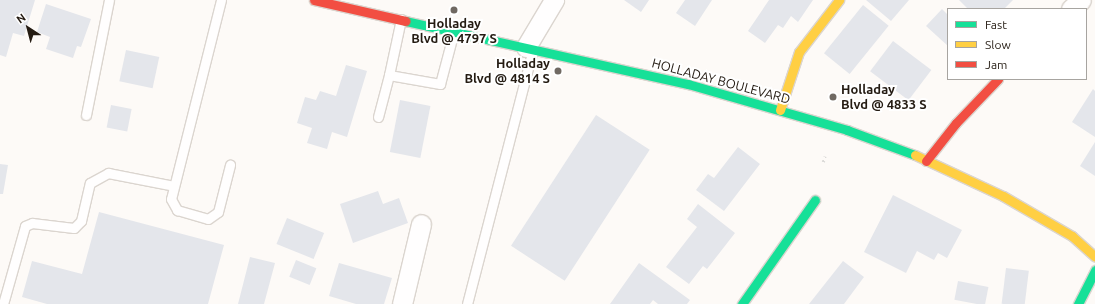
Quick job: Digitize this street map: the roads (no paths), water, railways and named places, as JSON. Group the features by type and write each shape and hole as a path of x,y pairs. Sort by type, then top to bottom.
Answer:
{"main road":[{"name":"HOLLADAY BOULEVARD","path":"314,0 360,5 401,19 688,84 780,110 877,140 926,161 1038,214 1072,236 1095,257"},
{"path":"780,110 799,52 839,0"},
{"path":"926,161 956,124 997,80"},
{"path":"742,304 815,200"},
{"path":"1078,304 1095,270"}],"street":[{"path":"530,48 554,0"},
{"path":"1072,8 1080,0"},
{"path":"402,304 421,224"}],"lane":[{"path":"86,115 109,0"},
{"path":"221,0 171,199 177,210 208,219 218,212 230,165"},
{"path":"378,117 401,19"},
{"path":"389,75 440,84 454,31"},
{"path":"466,304 530,48"},
{"path":"3,304 24,226 32,223 74,228 81,221 90,183 108,173 174,186"}],"place":[{"name":"Holladay Blvd @ 4797 S","path":"454,10"},
{"name":"Holladay Blvd @ 4814 S","path":"558,71"},
{"name":"Holladay Blvd @ 4833 S","path":"833,97"}]}
